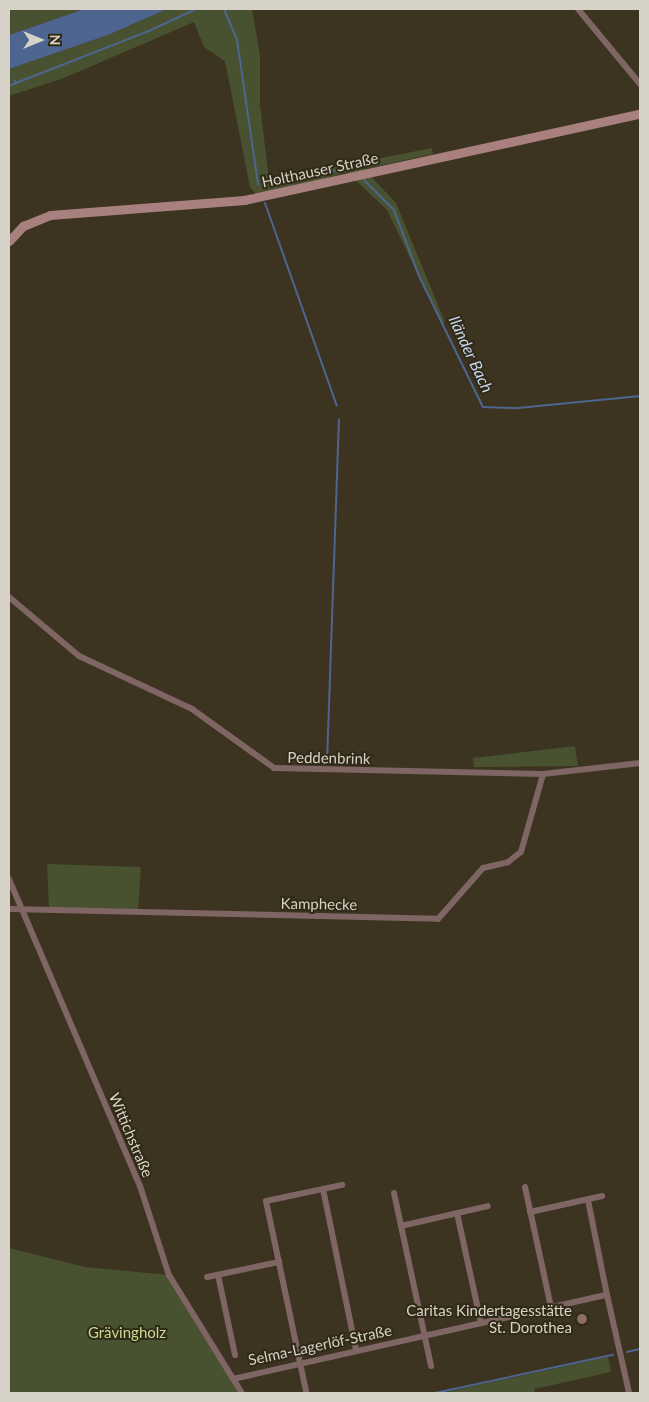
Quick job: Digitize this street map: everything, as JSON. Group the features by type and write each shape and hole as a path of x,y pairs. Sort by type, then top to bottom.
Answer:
{"street":[{"path":"578,9 640,84"},
{"name":"Holthauser Straße","path":"9,240 23,226 50,215 249,199 640,114"},
{"name":"Peddenbrink","path":"9,597 79,656 192,709 274,768 543,774 640,763"},
{"name":"Kamphecke","path":"9,909 23,912 438,919 483,868 508,862 520,852 543,774"},
{"name":"Wittichstraße","path":"9,879 140,1186 169,1275 242,1393"},
{"path":"306,1391 266,1201 342,1185"},
{"path":"525,1187 551,1307"},
{"path":"323,1189 356,1350"},
{"path":"394,1193 431,1366"},
{"path":"530,1212 602,1196"},
{"path":"588,1200 628,1393"},
{"path":"401,1226 488,1206"},
{"path":"457,1213 481,1323"},
{"path":"207,1277 279,1262"},
{"path":"218,1274 235,1355"},
{"name":"Selma-Lagerlöf-Straße","path":"233,1379 300,1362 607,1295"}],"green space":[{"path":"9,9 84,9 9,35"},
{"path":"167,9 252,9 260,55 260,104 269,180 432,148 433,154 364,169 396,203 445,322 442,324 387,210 347,172 259,197 250,187 225,61 204,47 194,22 64,78 9,96 9,69 108,35"},
{"path":"575,746 578,766 474,767 473,758"},
{"path":"47,864 141,867 138,909 49,908"},
{"name":"Grävingholz","path":"9,1248 85,1267 169,1275 239,1393 9,1393"},
{"path":"608,1357 611,1372 534,1389 535,1393 442,1393"}],"water":[{"path":"84,9 167,9 108,35 9,69 9,35"}],"waterway":[{"name":"Iländer Bach","path":"14,80 16,83 151,30 196,9"},
{"name":"Iländer Bach","path":"224,9 237,40 258,184"},
{"name":"Iländer Bach","path":"9,86 16,83"},
{"name":"Iländer Bach","path":"276,182 350,168"},
{"name":"Iländer Bach","path":"364,180 394,210 419,276 483,407 518,408 640,396"},
{"path":"265,203 337,406"},
{"path":"327,762 339,419"},
{"path":"627,1352 640,1349"},
{"path":"435,1393 613,1355"}],"place":[{"name":"Caritas Kindertagesstätte St. Dorothea","path":"582,1319"}]}
